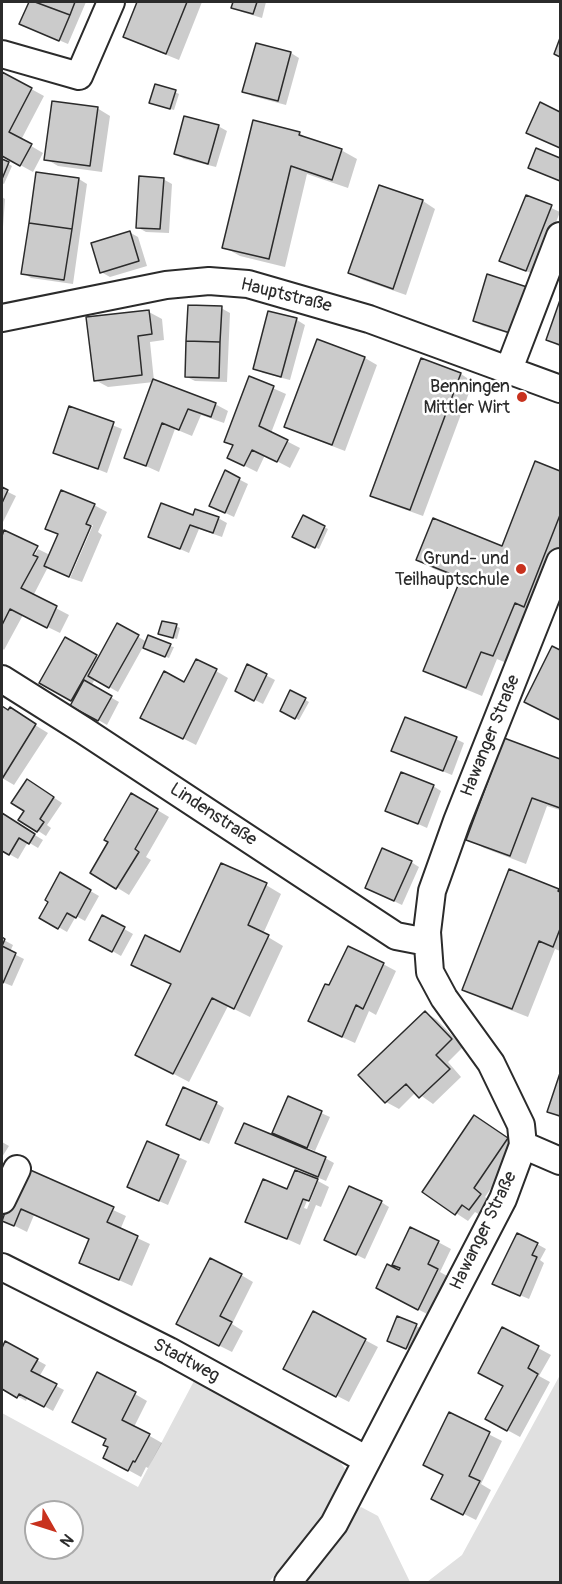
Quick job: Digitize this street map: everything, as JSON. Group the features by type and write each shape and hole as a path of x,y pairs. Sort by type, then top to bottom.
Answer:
{"street":[{"path":"2,54 79,76 111,2"},
{"path":"509,369 561,236"},
{"name":"Hauptstraße","path":"2,318 166,285 209,281 248,284 369,319 561,389"},
{"name":"Hawanger Straße","path":"288,1582 333,1524 503,1199 524,1145 521,1125 491,1062 444,998 430,972 427,932 432,891 457,822 561,562"},
{"name":"Lindenstraße","path":"2,679 93,736 396,936 427,942"},
{"path":"524,1145 561,1161"},
{"path":"2,1200 17,1169"},
{"name":"Stadtweg","path":"2,1267 169,1351 367,1460"}],"shaded area":[{"path":"560,1375 560,1582 427,1582 462,1555"},
{"path":"194,1381 335,1455 345,1469 339,1490 321,1519 269,1582 2,1582 2,1413 138,1487"},
{"path":"361,1507 378,1516 410,1582 303,1582 323,1559 353,1514"}],"building":[{"path":"29,2 35,2 70,15 59,41 19,24"},
{"path":"35,2 75,2 70,15"},
{"path":"137,2 187,2 166,54 123,37"},
{"path":"233,2 257,2 253,14 231,8"},
{"path":"560,38 560,57 554,54"},
{"path":"256,43 291,52 278,101 242,92"},
{"path":"2,72 32,88 9,132 32,144 20,166 2,156"},
{"path":"155,84 176,90 170,109 149,103"},
{"path":"52,101 98,107 90,166 44,160"},
{"path":"540,102 560,112 560,148 526,133"},
{"path":"184,116 219,125 208,164 174,154"},
{"path":"253,120 300,132 299,135 342,149 332,180 291,166 269,259 222,248"},
{"path":"536,148 560,158 560,181 528,168"},
{"path":"2,159 9,162 2,179"},
{"path":"36,172 79,178 72,229 29,223"},
{"path":"139,176 164,178 160,229 136,228"},
{"path":"379,185 423,200 393,289 348,273"},
{"path":"526,195 552,205 526,271 499,261"},
{"path":"29,223 72,229 64,280 21,274"},
{"path":"130,231 139,261 100,273 91,243"},
{"path":"487,274 530,288 516,335 473,321"},
{"path":"560,300 560,345 546,340"},
{"path":"188,305 222,306 220,342 186,341"},
{"path":"149,310 152,334 138,336 142,375 94,381 86,317"},
{"path":"268,311 297,318 281,377 253,369"},
{"path":"317,339 365,357 332,445 284,427"},
{"path":"186,341 220,342 219,378 185,377"},
{"path":"421,358 461,373 410,510 370,496"},
{"path":"249,376 274,386 259,426 288,440 277,462 252,450 244,466 227,458 233,445 224,442"},
{"path":"153,379 216,403 211,417 188,409 179,430 162,423 146,466 124,458"},
{"path":"69,406 114,422 98,469 53,453"},
{"path":"535,461 560,471 560,515 524,607 515,603 493,656 481,652 466,688 423,671 461,578 416,560 433,518 502,546"},
{"path":"225,470 240,478 225,513 209,506"},
{"path":"2,487 8,490 2,503"},
{"path":"61,490 95,504 86,524 91,526 69,577 44,566 58,534 45,529"},
{"path":"161,503 193,515 195,509 219,517 213,533 190,525 180,549 148,537"},
{"path":"303,515 325,526 315,548 292,537"},
{"path":"4,530 38,546 33,555 38,557 21,588 57,606 47,628 10,609 2,625 2,536"},
{"path":"162,621 177,624 173,638 158,634"},
{"path":"117,623 139,635 109,688 88,676"},
{"path":"148,635 171,644 165,657 143,648"},
{"path":"65,637 97,655 71,701 39,683"},
{"path":"552,646 560,650 560,720 524,702"},
{"path":"196,659 217,669 183,739 140,718 164,671 184,682"},
{"path":"247,664 267,674 254,701 235,691"},
{"path":"84,680 112,696 98,721 70,706"},
{"path":"290,690 306,698 295,719 280,711"},
{"path":"2,706 8,710 10,707 36,724 2,779"},
{"path":"405,717 457,737 443,771 391,751"},
{"path":"504,738 560,759 560,808 532,798 510,856 466,840"},
{"path":"401,772 434,785 418,824 385,811"},
{"path":"27,779 54,797 40,819 44,822 37,832 18,820 24,811 11,803"},
{"path":"131,793 158,809 135,849 139,852 116,889 90,873 108,842 104,840"},
{"path":"2,813 35,834 29,844 19,838 9,855 2,851"},
{"path":"382,848 412,861 394,901 365,888"},
{"path":"221,863 267,883 248,925 269,935 234,1009 212,998 173,1074 135,1055 171,984 131,965 145,935 180,952"},
{"path":"509,869 559,889 560,892 560,929 553,947 539,941 512,1009 462,990"},
{"path":"60,872 91,890 76,918 67,913 58,929 39,918 48,902 45,900"},
{"path":"102,915 125,927 112,952 89,940"},
{"path":"2,946 16,953 3,983 2,982"},
{"path":"348,946 384,963 363,1009 356,1005 342,1037 308,1021 325,984 329,985"},
{"path":"425,1011 452,1039 436,1055 450,1069 419,1098 406,1084 385,1103 358,1075"},
{"path":"560,1073 560,1116 547,1112"},
{"path":"183,1087 217,1102 200,1140 166,1125"},
{"path":"288,1096 322,1111 307,1148 272,1133"},
{"path":"474,1115 508,1138 474,1188 481,1194 469,1210 462,1205 455,1215 422,1192"},
{"path":"244,1123 326,1157 318,1177 235,1143"},
{"path":"147,1141 179,1155 159,1201 127,1187"},
{"path":"28,1169 114,1207 107,1222 138,1236 119,1280 79,1263 89,1239 21,1209 14,1226 2,1221 9,1201"},
{"path":"295,1170 318,1179 309,1201 303,1199 287,1239 245,1222 263,1179 287,1189"},
{"path":"349,1186 382,1201 356,1255 324,1240"},
{"path":"410,1227 439,1241 428,1264 438,1269 418,1310 376,1288 387,1264 399,1270 400,1268 392,1265"},
{"path":"517,1233 538,1243 532,1255 537,1257 520,1296 492,1284"},
{"path":"210,1258 242,1274 220,1316 232,1322 219,1346 176,1324"},
{"path":"313,1311 366,1339 336,1397 283,1369"},
{"path":"397,1316 417,1324 406,1349 387,1341"},
{"path":"502,1327 539,1346 528,1368 538,1374 507,1431 485,1419 503,1386 478,1373"},
{"path":"5,1341 38,1359 31,1371 57,1384 44,1407 19,1394 17,1398 2,1389 2,1348"},
{"path":"97,1372 136,1392 122,1420 150,1434 128,1471 103,1458 108,1447 103,1445 106,1439 72,1422"},
{"path":"449,1412 490,1432 469,1476 480,1481 463,1515 431,1499 443,1475 423,1465"}],"place":[{"name":"Benningen Mittler Wirt","path":"522,397"},
{"name":"Grund- und Teilhauptschule","path":"521,569"}]}
